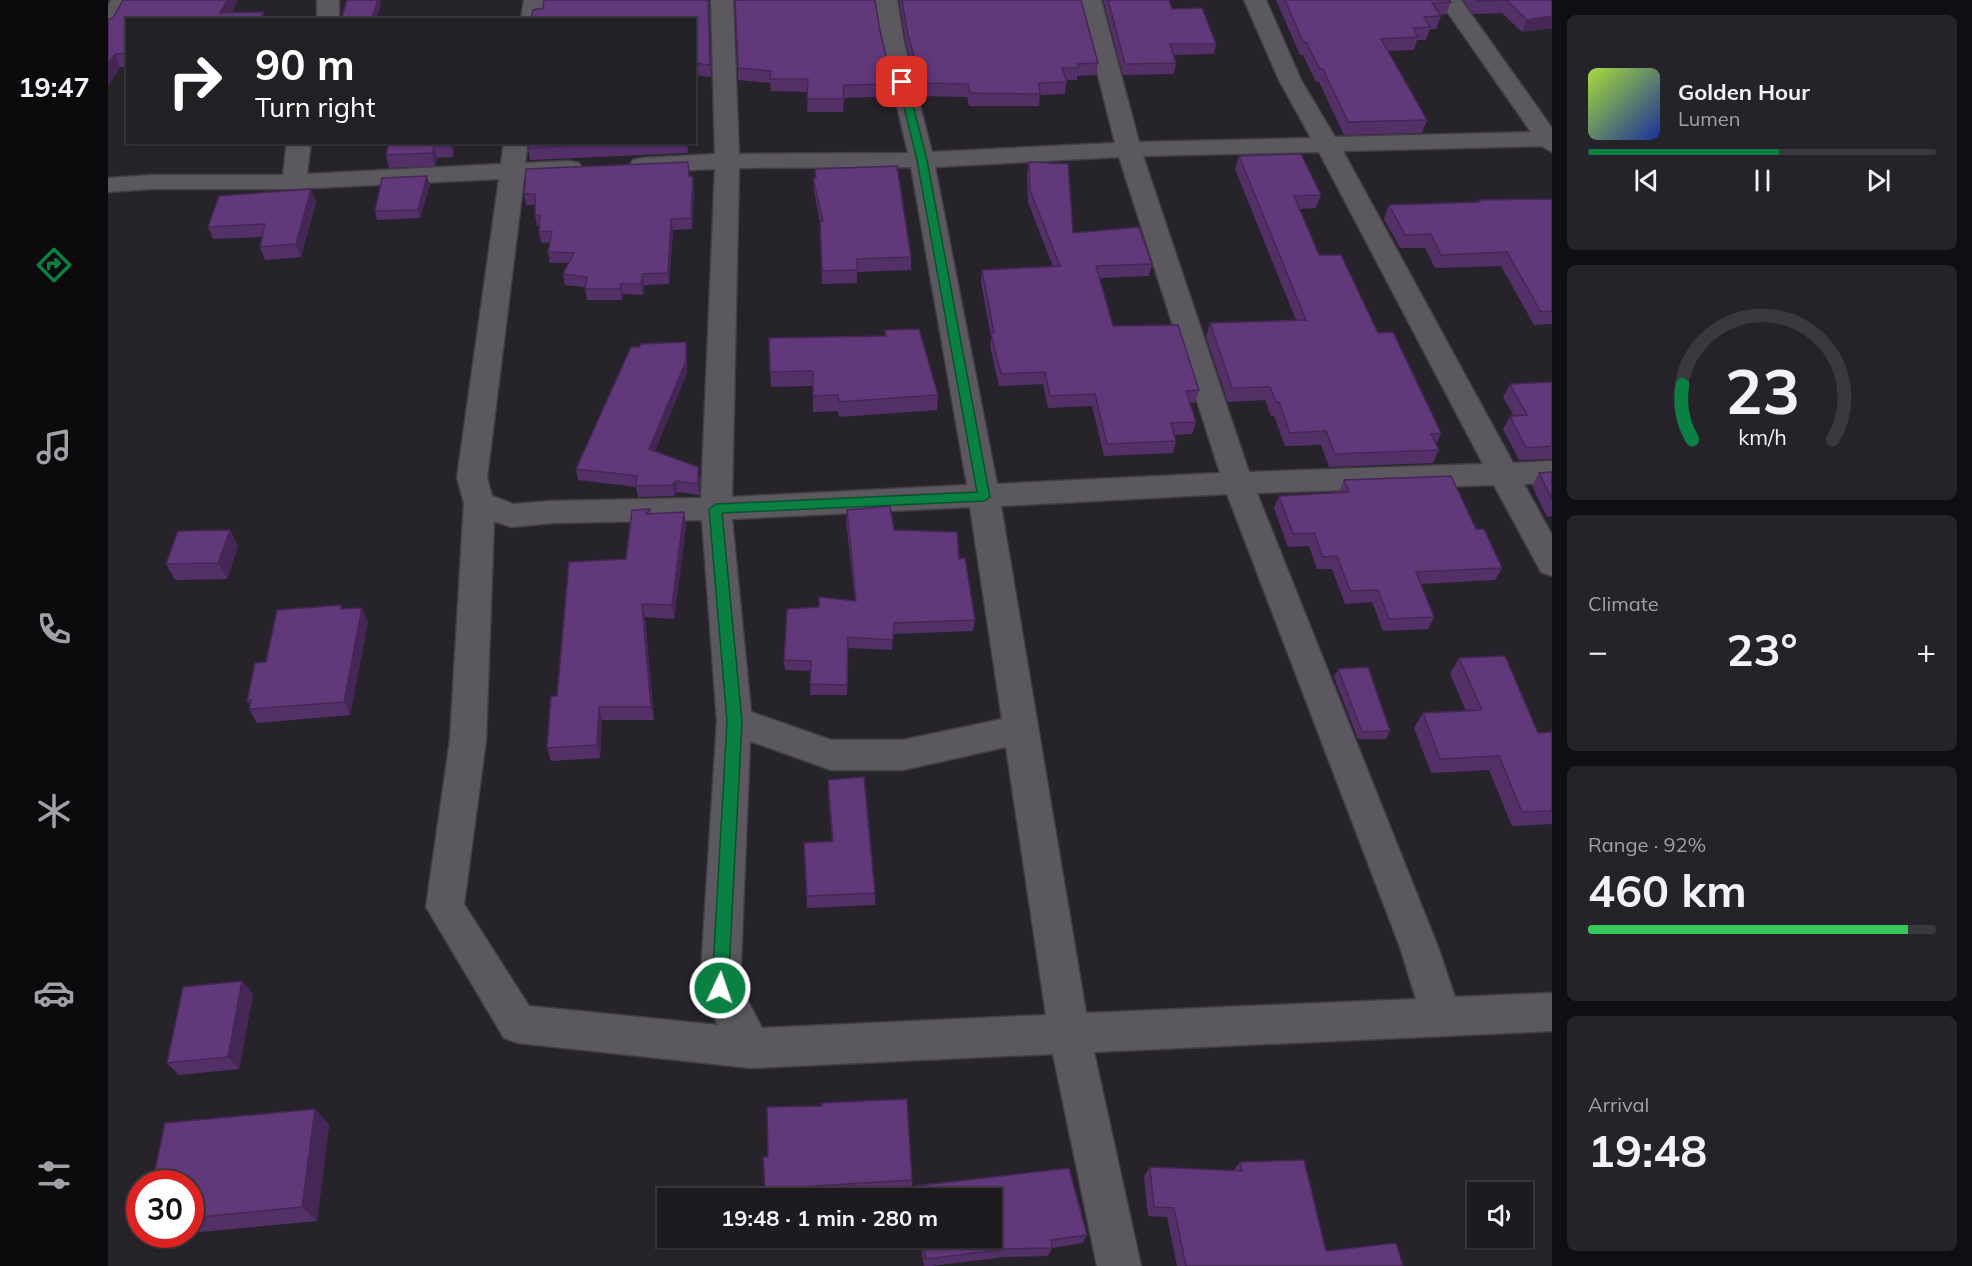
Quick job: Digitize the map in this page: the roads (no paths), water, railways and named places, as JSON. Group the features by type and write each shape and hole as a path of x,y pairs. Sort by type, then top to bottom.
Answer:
{"street":[{"path":"108,24 122,0"},
{"path":"328,0 328,18"},
{"path":"532,18 534,0"},
{"path":"722,0 727,161 716,509 734,721 720,988 752,1048"},
{"path":"886,0 893,43 922,160 984,497 1069,1033 1119,1266"},
{"path":"1090,0 1129,149 1238,483 1419,947 1441,1015"},
{"path":"1255,0 1290,80 1327,144 1501,473 1552,564"},
{"path":"1450,0 1551,141"},
{"path":"108,185 152,182 294,182 514,156 607,166 727,161 922,160 1129,149 1551,141"},
{"path":"294,182 299,144"},
{"path":"514,156 472,477 479,503 468,740 444,907 518,1024 752,1048 1441,1015 1552,1012"},
{"path":"479,503 511,516 552,512 716,509 984,497 1238,483 1552,472"},
{"path":"734,721 831,755 903,755 1021,729"}]}
